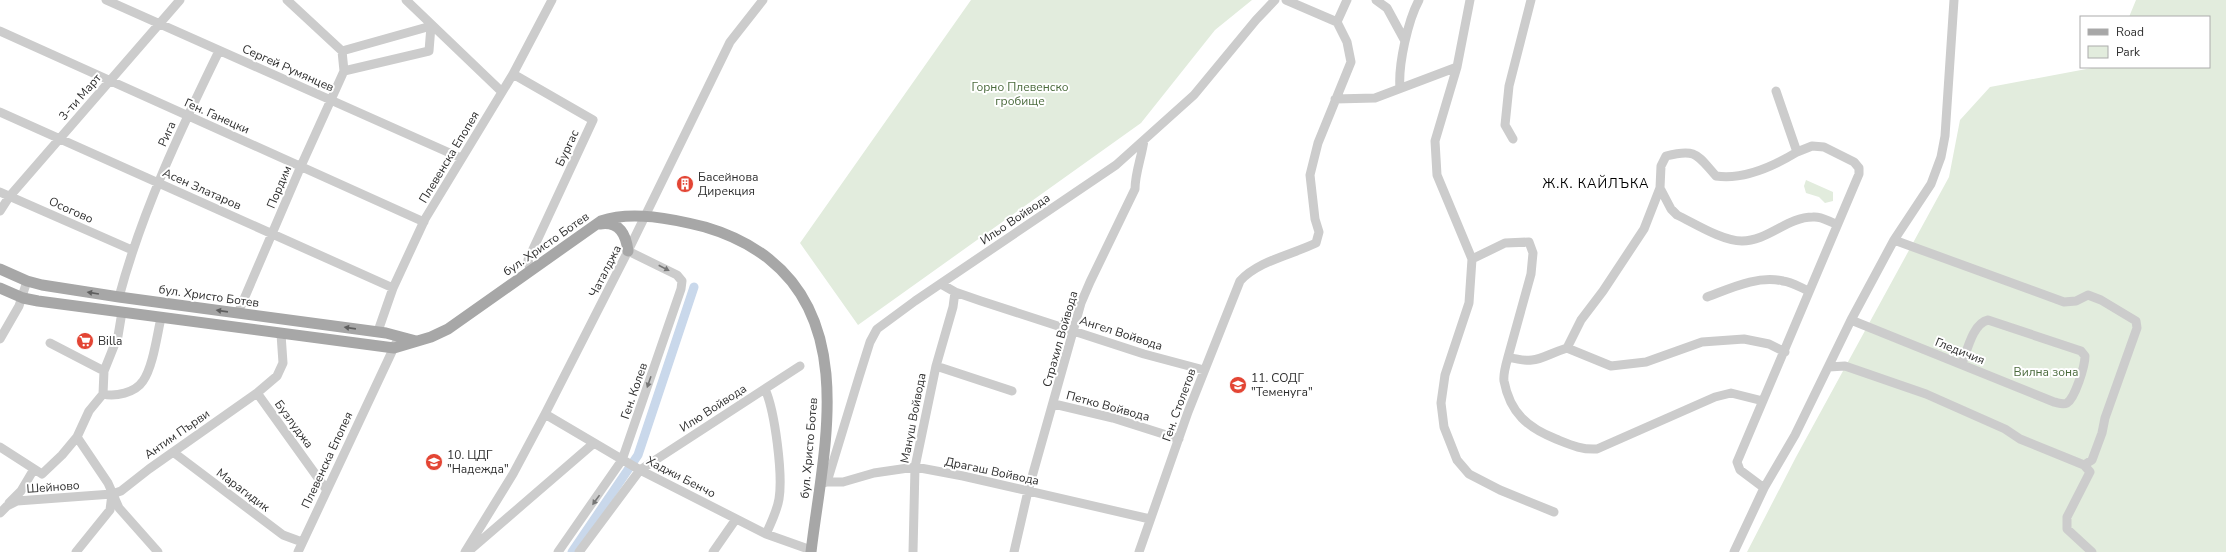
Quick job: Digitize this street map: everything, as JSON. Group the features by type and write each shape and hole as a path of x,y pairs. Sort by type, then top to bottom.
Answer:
{"main road":[{"name":"бул. Христо Ботев","path":"0,288 23,298 309,338 394,348 431,337 448,329 594,225 612,218 644,218 702,227 739,239 776,265 798,287 818,331 826,369 827,413 824,483 811,551"},
{"path":"594,225 606,223 618,227 625,236 628,251"},
{"name":"бул. Христо Ботев","path":"0,269 27,281 119,297 378,331 399,335 416,341"},
{"path":"309,338 311,322"}],"street":[{"name":"Сергей Румянцев","path":"106,0 461,158"},
{"name":"3-ти Март","path":"0,211 10,197 180,0"},
{"path":"287,0 342,51 344,71 429,51 431,26"},
{"path":"406,0 431,26 502,92"},
{"name":"Плевенска Епопея","path":"378,331 393,288 424,222 461,158 513,74 552,0"},
{"name":"Чаталджа","path":"466,552 513,474 545,414 628,251 730,42 763,0"},
{"name":"Ильо Войвода","path":"824,483 870,342 877,329 1116,165 1194,95 1256,20 1275,0"},
{"path":"1286,0 1337,22 1347,42 1351,62 1335,99 1375,98 1457,67"},
{"path":"1337,22 1346,0"},
{"path":"1376,0 1387,8 1405,41"},
{"path":"1400,88 1398,73 1405,41 1419,0"},
{"path":"1470,0 1457,67 1435,141 1437,175 1472,259 1469,303 1445,375 1441,403 1444,428 1457,460 1469,474 1500,490 1554,512"},
{"path":"1513,139 1505,125 1509,86 1531,0"},
{"path":"1734,552 1764,488 1795,435 1851,320 1894,240 1931,184 1941,157 1945,136 1954,0"},
{"path":"342,51 431,26"},
{"name":"Ген. Ганецки","path":"0,31 424,222"},
{"name":"Рига","path":"119,297 132,250 158,182 219,51"},
{"name":"Пордим","path":"238,313 300,166 344,71"},
{"name":"Бургас","path":"513,74 593,120 528,260 530,270"},
{"path":"1776,91 1797,152"},
{"name":"Ген. Столетов","path":"1139,552 1204,370 1240,281 1250,270 1316,243 1318,232 1310,175 1318,143 1335,99"},
{"name":"Асен Златаров","path":"0,112 59,140 158,182 393,288"},
{"name":"Страхил Войвода","path":"1014,552 1028,491 1054,404 1073,330 1090,282 1135,189 1135,176 1141,163 1144,140"},
{"path":"1567,348 1581,320 1603,291 1644,229 1660,188 1661,166 1666,156 1688,152 1697,154 1716,176 1729,178 1752,173 1797,152 1813,142 1854,162 1859,168 1858,174 1785,352 1737,462 1740,470 1764,488"},
{"path":"1660,188 1677,215 1728,239 1742,241 1752,239 1791,222 1814,216 1837,224"},
{"name":"Осогово","path":"0,192 132,250"},
{"path":"1894,240 2064,302 2076,301 2088,295 2101,300 2136,321 2137,328 2105,418 2102,433 2092,460 2084,465"},
{"path":"1472,259 1505,243 1519,241 1529,242 1533,253 1531,274 1508,356 1504,380 1513,407 1523,421 1535,431 1583,450 1597,449 1714,397 1731,393 1763,401"},
{"name":"Ген. Колев","path":"579,552 631,465 682,289 682,281 677,275 628,251"},
{"path":"1707,296 1742,284 1767,279 1784,281 1809,291"},
{"path":"0,339 23,298 27,281"},
{"name":"Ангел Войвода","path":"941,284 955,292 1144,354 1204,370"},
{"name":"Мануш Войвода","path":"913,552 915,467 936,366 953,307 955,292"},
{"path":"0,447 42,474 62,456 77,437 89,411 103,394 104,371 118,336 122,312"},
{"path":"103,394 112,396 133,390 143,381 149,365 161,318"},
{"name":"Гледичия","path":"1851,320 2061,404 2065,404 2072,399 2085,361 2085,356 2081,351 1988,320 1983,321 1978,326 1962,364"},
{"name":"Антим Първи","path":"112,494 121,491 173,452 257,393 276,376 283,363 281,334"},
{"name":"Плевенска Епопея","path":"298,552 399,335"},
{"path":"1508,356 1524,361 1540,360 1549,354 1567,348 1611,366 1646,362 1702,342 1737,339 1769,344 1785,352"},
{"path":"50,343 104,371"},
{"name":"Илю Войвода","path":"631,465 765,389 800,366"},
{"path":"936,366 1012,391"},
{"path":"1829,367 1845,366 1926,394 2005,429 2020,439 2084,465 2090,472 2067,517 2067,529 2092,552"},
{"path":"765,389 773,410 780,487 776,511 766,534"},
{"name":"Бузлуджа","path":"257,393 326,489"},
{"name":"Петко Войвода","path":"1054,404 1113,418 1179,439"},
{"name":"Хаджи Бенчо","path":"545,414 631,465 766,534 811,551"},
{"path":"77,437 108,483 119,508 158,552"},
{"name":"Чаталджа","path":"466,552 594,443"},
{"name":"Марагидик","path":"173,452 283,535 302,542"},
{"name":"Ген. Колев","path":"558,552 631,465"},
{"name":"Драгаш Войвода","path":"824,483 843,482 874,473 915,467 1150,519"},
{"path":"7,506 21,491 34,469"},
{"path":"76,552 110,510 112,494"},
{"name":"Шейново","path":"0,513 7,506 16,501 112,494"},
{"path":"712,552 736,519"}],"green space":[{"name":"Горно Плевенско гробище","path":"971,0 1252,0 1215,30 1141,123 858,325 800,243"},
{"name":"Вилна зона","path":"2136,0 2226,0 2226,552 1747,552 1796,457 1949,177 1960,120 1990,87 2092,68 2210,68 2210,16 2129,16"},
{"path":"1806,180 1833,192 1833,201 1825,203 1819,197 1806,193 1804,186"}],"waterway":[{"path":"572,552 638,455 694,287"}],"place":[{"name":"Басейнова Дирекция","path":"685,184"},
{"name":"Billa","path":"85,341"},
{"name":"11. СОДГ \"Теменуга\"","path":"1238,385"},
{"name":"10. ЦДГ \"Надежда\"","path":"434,462"}],"district":[{"name":"Ж.К. КАЙЛЪКА","path":"1596,184"}]}
